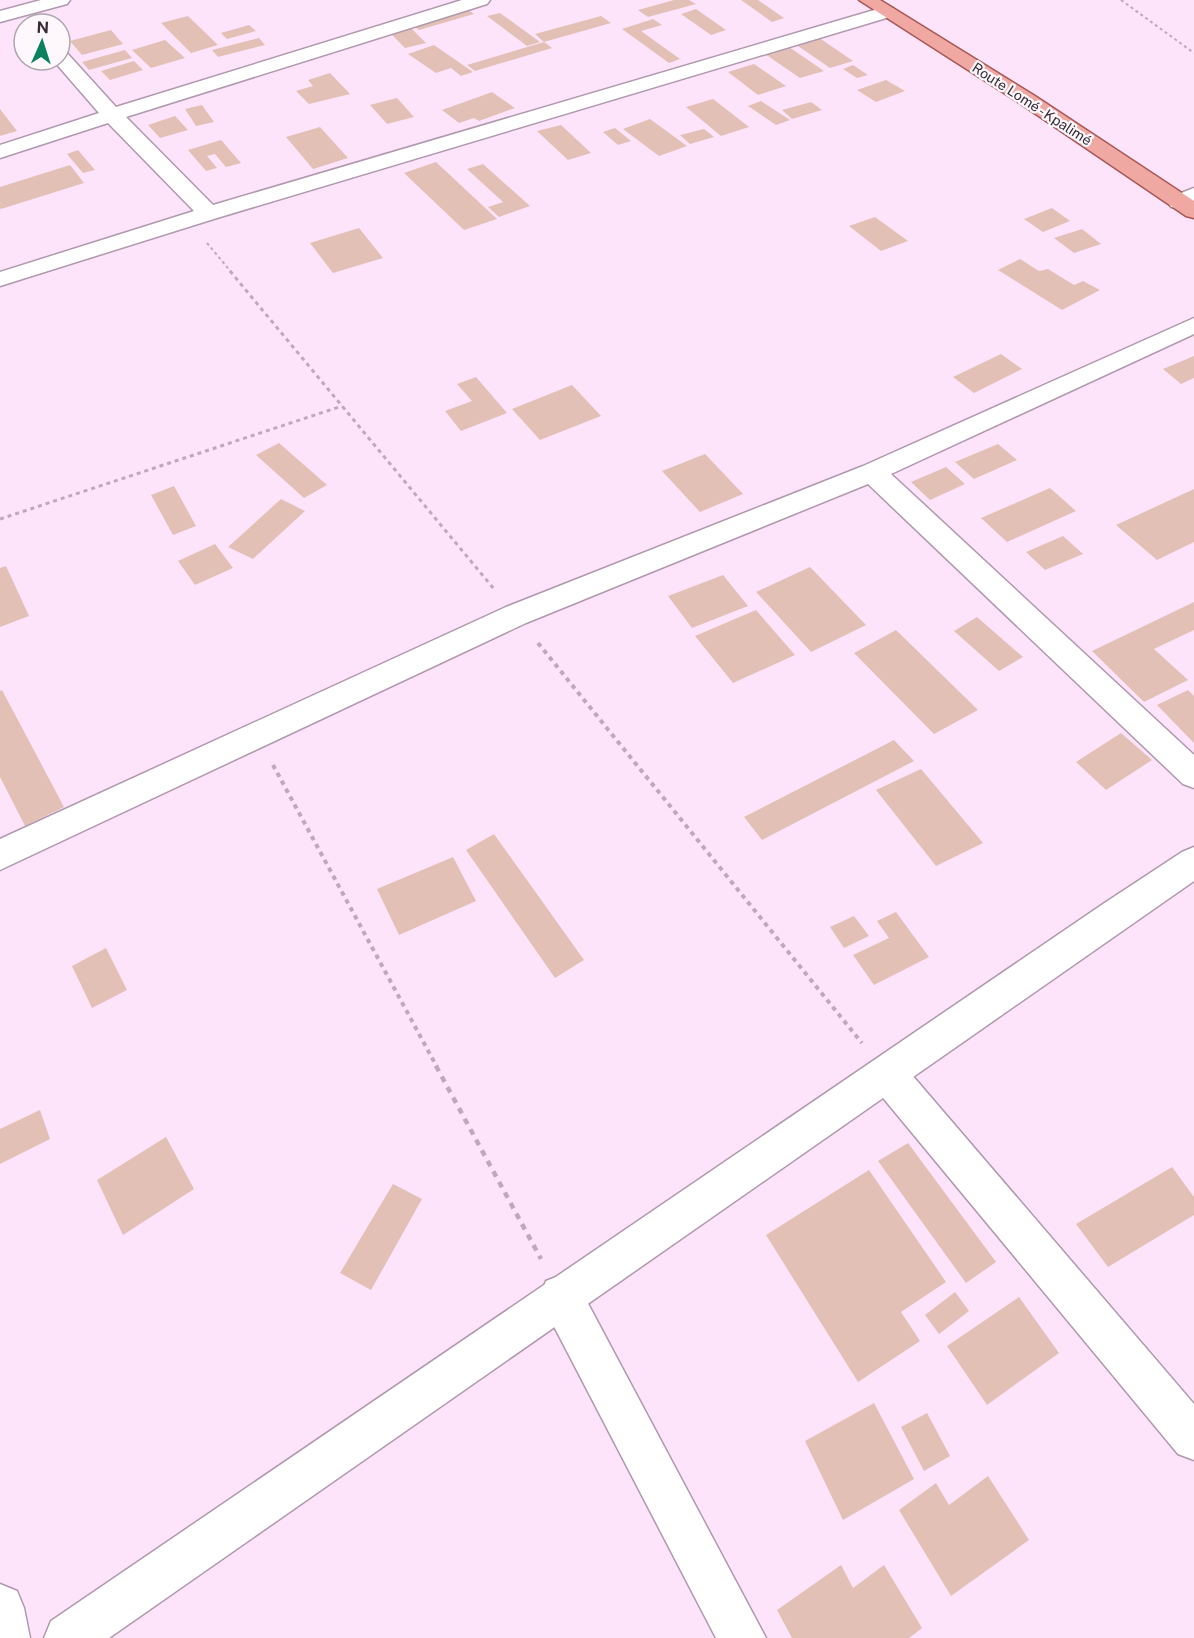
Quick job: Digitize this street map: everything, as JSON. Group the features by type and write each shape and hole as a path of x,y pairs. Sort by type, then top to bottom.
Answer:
{"main road":[{"name":"Route Lomé - Kpalimé","path":"868,0 1189,202"}],"street":[{"path":"20,12 61,0"},
{"path":"0,152 481,0"},
{"path":"0,279 209,213 887,12"},
{"path":"72,70 112,115 209,213"},
{"path":"0,855 516,615 872,472 1194,325"},
{"path":"872,472 1194,775"},
{"path":"68,1638 561,1296 887,1074 1075,941 1194,862"},
{"path":"887,1074 1194,1438"},
{"path":"561,1296 742,1638"},
{"path":"0,1608 6,1638"}],"path":[{"path":"1121,0 1194,53"},
{"path":"0,519 342,406"},
{"path":"257,735 561,1296"}],"building":[{"path":"674,0 689,0 696,4 648,17 638,10"},
{"path":"741,0 758,0 784,18 772,22"},
{"path":"465,7 474,14 419,30 410,23"},
{"path":"696,9 726,30 711,35 681,14"},
{"path":"500,13 540,42 527,46 487,16"},
{"path":"188,16 218,45 191,53 161,23"},
{"path":"601,16 611,23 544,42 535,34"},
{"path":"653,19 662,25 641,31 680,59 669,63 622,29"},
{"path":"249,25 256,31 227,39 221,33"},
{"path":"408,25 426,43 405,48 387,30"},
{"path":"111,30 123,44 82,55 72,40"},
{"path":"818,37 853,61 830,68 795,44"},
{"path":"259,38 265,45 218,57 212,50"},
{"path":"165,40 185,58 151,68 132,50"},
{"path":"544,42 552,48 475,71 467,65"},
{"path":"434,45 473,72 461,76 451,68 436,73 408,54"},
{"path":"789,47 824,71 800,78 765,54"},
{"path":"125,50 132,58 89,70 82,62"},
{"path":"134,61 143,70 110,80 101,71"},
{"path":"754,64 786,86 758,95 728,72"},
{"path":"853,65 868,75 857,78 843,69"},
{"path":"330,73 350,94 309,104 296,91 313,86 308,80"},
{"path":"886,80 905,91 876,102 857,90"},
{"path":"492,92 515,108 479,121 474,118 459,123 442,110"},
{"path":"397,98 414,117 387,124 370,105"},
{"path":"713,99 749,127 721,136 686,107"},
{"path":"761,101 790,120 776,125 748,106"},
{"path":"811,102 822,110 792,119 782,110"},
{"path":"202,105 214,122 196,126 185,109"},
{"path":"0,109 17,131 0,136"},
{"path":"175,116 188,130 160,138 148,125"},
{"path":"650,119 687,146 659,156 623,129"},
{"path":"561,125 591,153 568,160 537,131"},
{"path":"320,127 348,158 313,169 286,137"},
{"path":"615,128 631,141 618,145 603,132"},
{"path":"704,129 714,137 690,144 680,135"},
{"path":"221,140 241,163 226,167 215,154 207,156 217,168 206,171 188,150"},
{"path":"78,150 95,170 83,173 67,154"},
{"path":"436,162 497,219 464,230 404,173"},
{"path":"483,164 530,206 499,217 488,207 503,202 467,169"},
{"path":"70,165 84,183 0,208 0,187"},
{"path":"1052,208 1070,221 1043,232 1024,219"},
{"path":"875,217 908,241 881,251 849,226"},
{"path":"359,228 383,258 333,273 310,243"},
{"path":"1082,229 1101,244 1074,253 1054,238"},
{"path":"1020,259 1039,271 1048,269 1074,285 1083,281 1100,290 1062,310 998,270"},
{"path":"1001,354 1022,369 974,393 953,377"},
{"path":"1194,356 1194,378 1181,384 1163,369"},
{"path":"476,377 507,413 461,431 445,411 472,401 457,384"},
{"path":"572,385 601,416 540,440 512,409"},
{"path":"279,443 327,485 304,498 256,455"},
{"path":"998,444 1017,460 974,479 955,462"},
{"path":"705,454 743,494 700,512 662,471"},
{"path":"946,467 965,484 930,500 911,482"},
{"path":"174,486 196,526 173,535 151,495"},
{"path":"1050,488 1076,511 1007,542 981,518"},
{"path":"1194,489 1194,542 1157,560 1116,525"},
{"path":"281,499 305,511 253,559 228,547"},
{"path":"1063,536 1083,554 1045,570 1026,552"},
{"path":"215,544 233,568 195,585 178,561"},
{"path":"6,566 29,616 0,627 0,568"},
{"path":"810,567 866,625 811,652 756,592"},
{"path":"723,575 748,606 692,628 668,596"},
{"path":"1194,602 1194,630 1154,649 1188,680 1144,702 1092,651"},
{"path":"756,610 795,655 733,683 695,636"},
{"path":"977,617 1023,657 999,671 954,631"},
{"path":"896,630 978,710 934,734 854,653"},
{"path":"2,690 64,807 25,826 0,777 0,691"},
{"path":"1188,690 1194,696 1194,743 1157,705"},
{"path":"1121,733 1152,760 1106,790 1076,762"},
{"path":"894,740 914,761 762,840 744,817"},
{"path":"921,769 983,843 936,866 876,790"},
{"path":"494,834 584,960 555,978 466,850"},
{"path":"453,857 476,901 399,935 377,889"},
{"path":"896,912 929,957 874,985 853,955 889,938 877,921"},
{"path":"854,916 869,936 844,948 830,927"},
{"path":"106,948 127,990 92,1008 72,966"},
{"path":"40,1110 50,1139 0,1164 0,1129"},
{"path":"166,1137 194,1189 123,1235 97,1180"},
{"path":"908,1143 996,1262 966,1283 878,1161"},
{"path":"1172,1167 1194,1197 1194,1215 1108,1267 1076,1224"},
{"path":"869,1170 946,1282 901,1312 920,1341 858,1382 766,1235"},
{"path":"393,1184 422,1199 371,1290 340,1273"},
{"path":"955,1292 969,1311 939,1334 925,1315"},
{"path":"1019,1297 1059,1353 987,1405 947,1346"},
{"path":"874,1403 914,1479 843,1520 805,1441"},
{"path":"927,1413 950,1456 924,1471 901,1427"},
{"path":"988,1476 1029,1540 951,1596 899,1510 936,1483 949,1505"},
{"path":"841,1565 853,1588 884,1565 922,1628 909,1638 792,1638 777,1610"}]}
